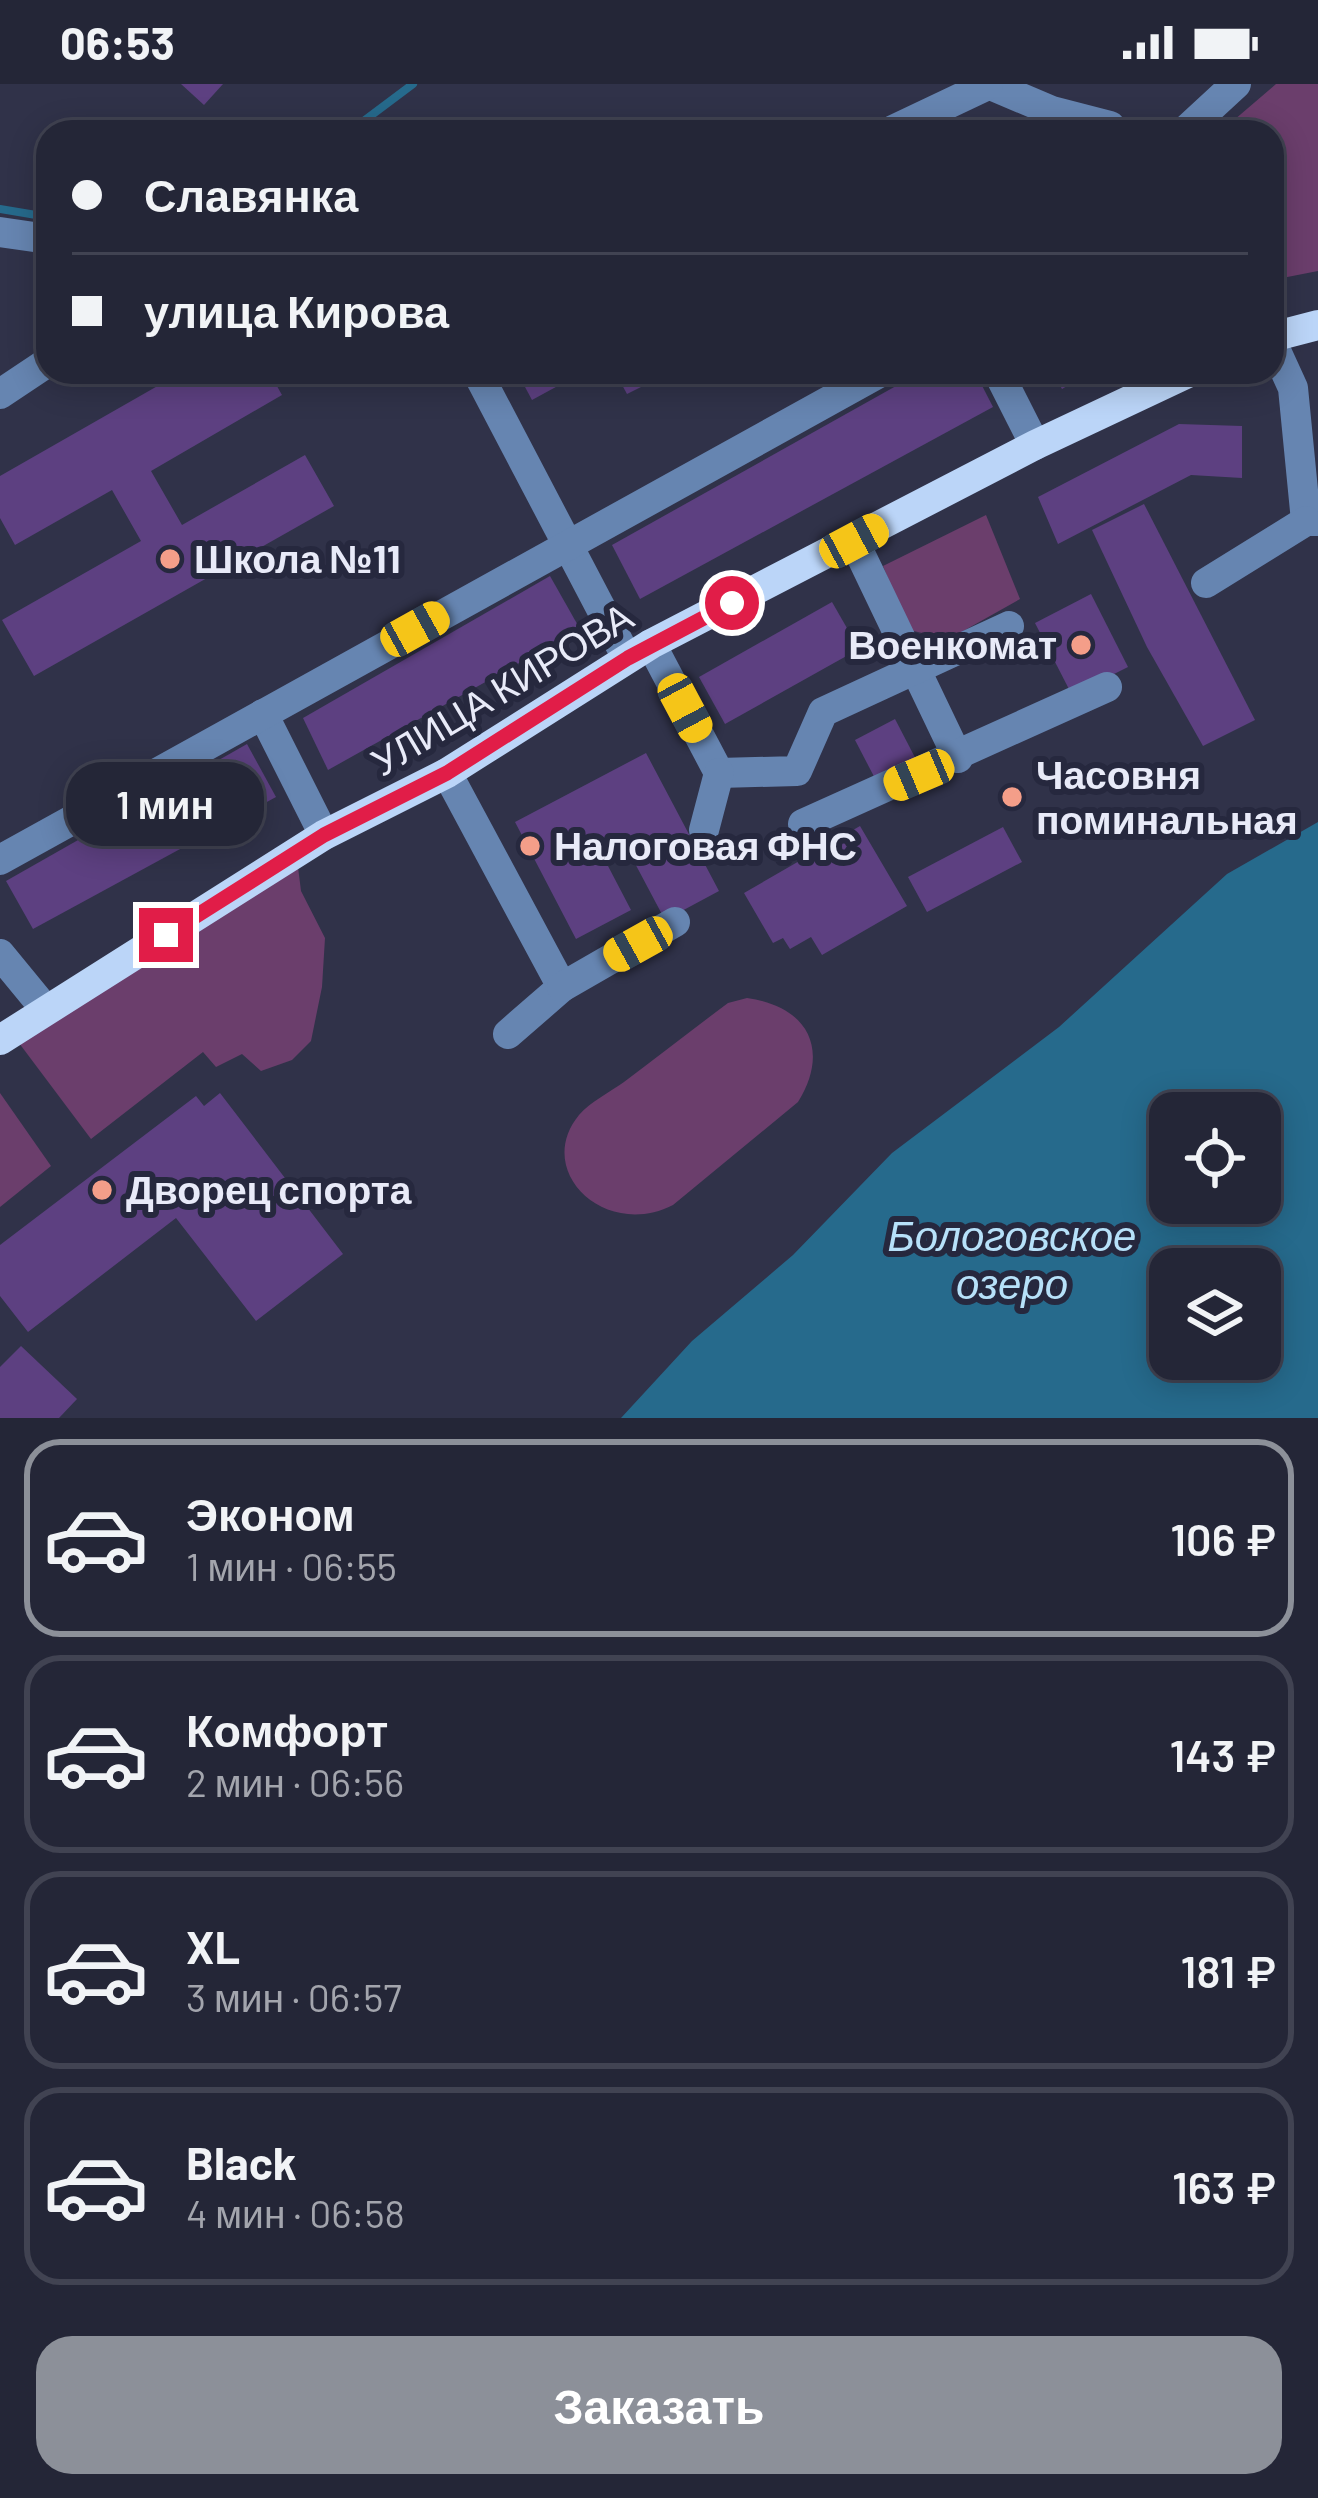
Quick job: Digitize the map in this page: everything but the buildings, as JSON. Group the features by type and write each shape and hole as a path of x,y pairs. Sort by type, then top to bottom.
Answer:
{"main road":[{"path":"1284,336 1318,325"},
{"name":"УЛИЦА КИРОВА","path":"0,1040 324,835 447,773 639,651 1035,445 1165,384"}],"street":[{"path":"914,120 988,84 1044,120"},
{"path":"1197,120 1236,84"},
{"path":"0,232 36,237"},
{"path":"1206,583 1312,521 1294,388 1284,366"},
{"path":"0,394 36,370"},
{"path":"483,384 567,544 719,772 704,830"},
{"path":"0,860 859,384"},
{"path":"1004,384 1035,445"},
{"path":"854,541 958,758"},
{"path":"719,772 797,771 823,712 1009,626"},
{"path":"803,824 1107,687"},
{"path":"263,714 324,835"},
{"path":"447,773 562,987"},
{"path":"508,1034 562,987 675,922"},
{"path":"0,954 46,1010"}],"shaded area":[{"path":"1276,84 1318,84 1318,271 1284,278 1284,120 1234,120"},
{"path":"986,515 1020,599 949,639 909,630 883,566"},
{"path":"297,859 301,891 325,938 322,987 311,1041 292,1060 261,1071 242,1054 216,1067 203,1052 91,1139 10,1031"},
{"path":"747,998 785,1010 807,1033 812,1065 798,1102 673,1205 623,1214 583,1194 565,1158 567,1136 579,1115 728,1003"},
{"path":"0,1093 51,1166 0,1207"}],"water":[{"name":"Бологовское озеро","path":"1318,822 1318,1418 621,1418 692,1341 793,1255 892,1153 1059,1027 1227,874"}],"waterway":[{"path":"365,120 413,84"},
{"path":"0,209 36,215"}],"place":[{"name":"Школа №11","path":"170,559"},
{"name":"Военкомат","path":"1081,645"},
{"name":"Часовня поминальная","path":"1012,797"},
{"name":"Налоговая ФНС","path":"530,846"},
{"name":"Дворец спорта","path":"102,1190"}],"route":[{"path":"166,935 324,835 447,773 651,644 732,603"}]}
